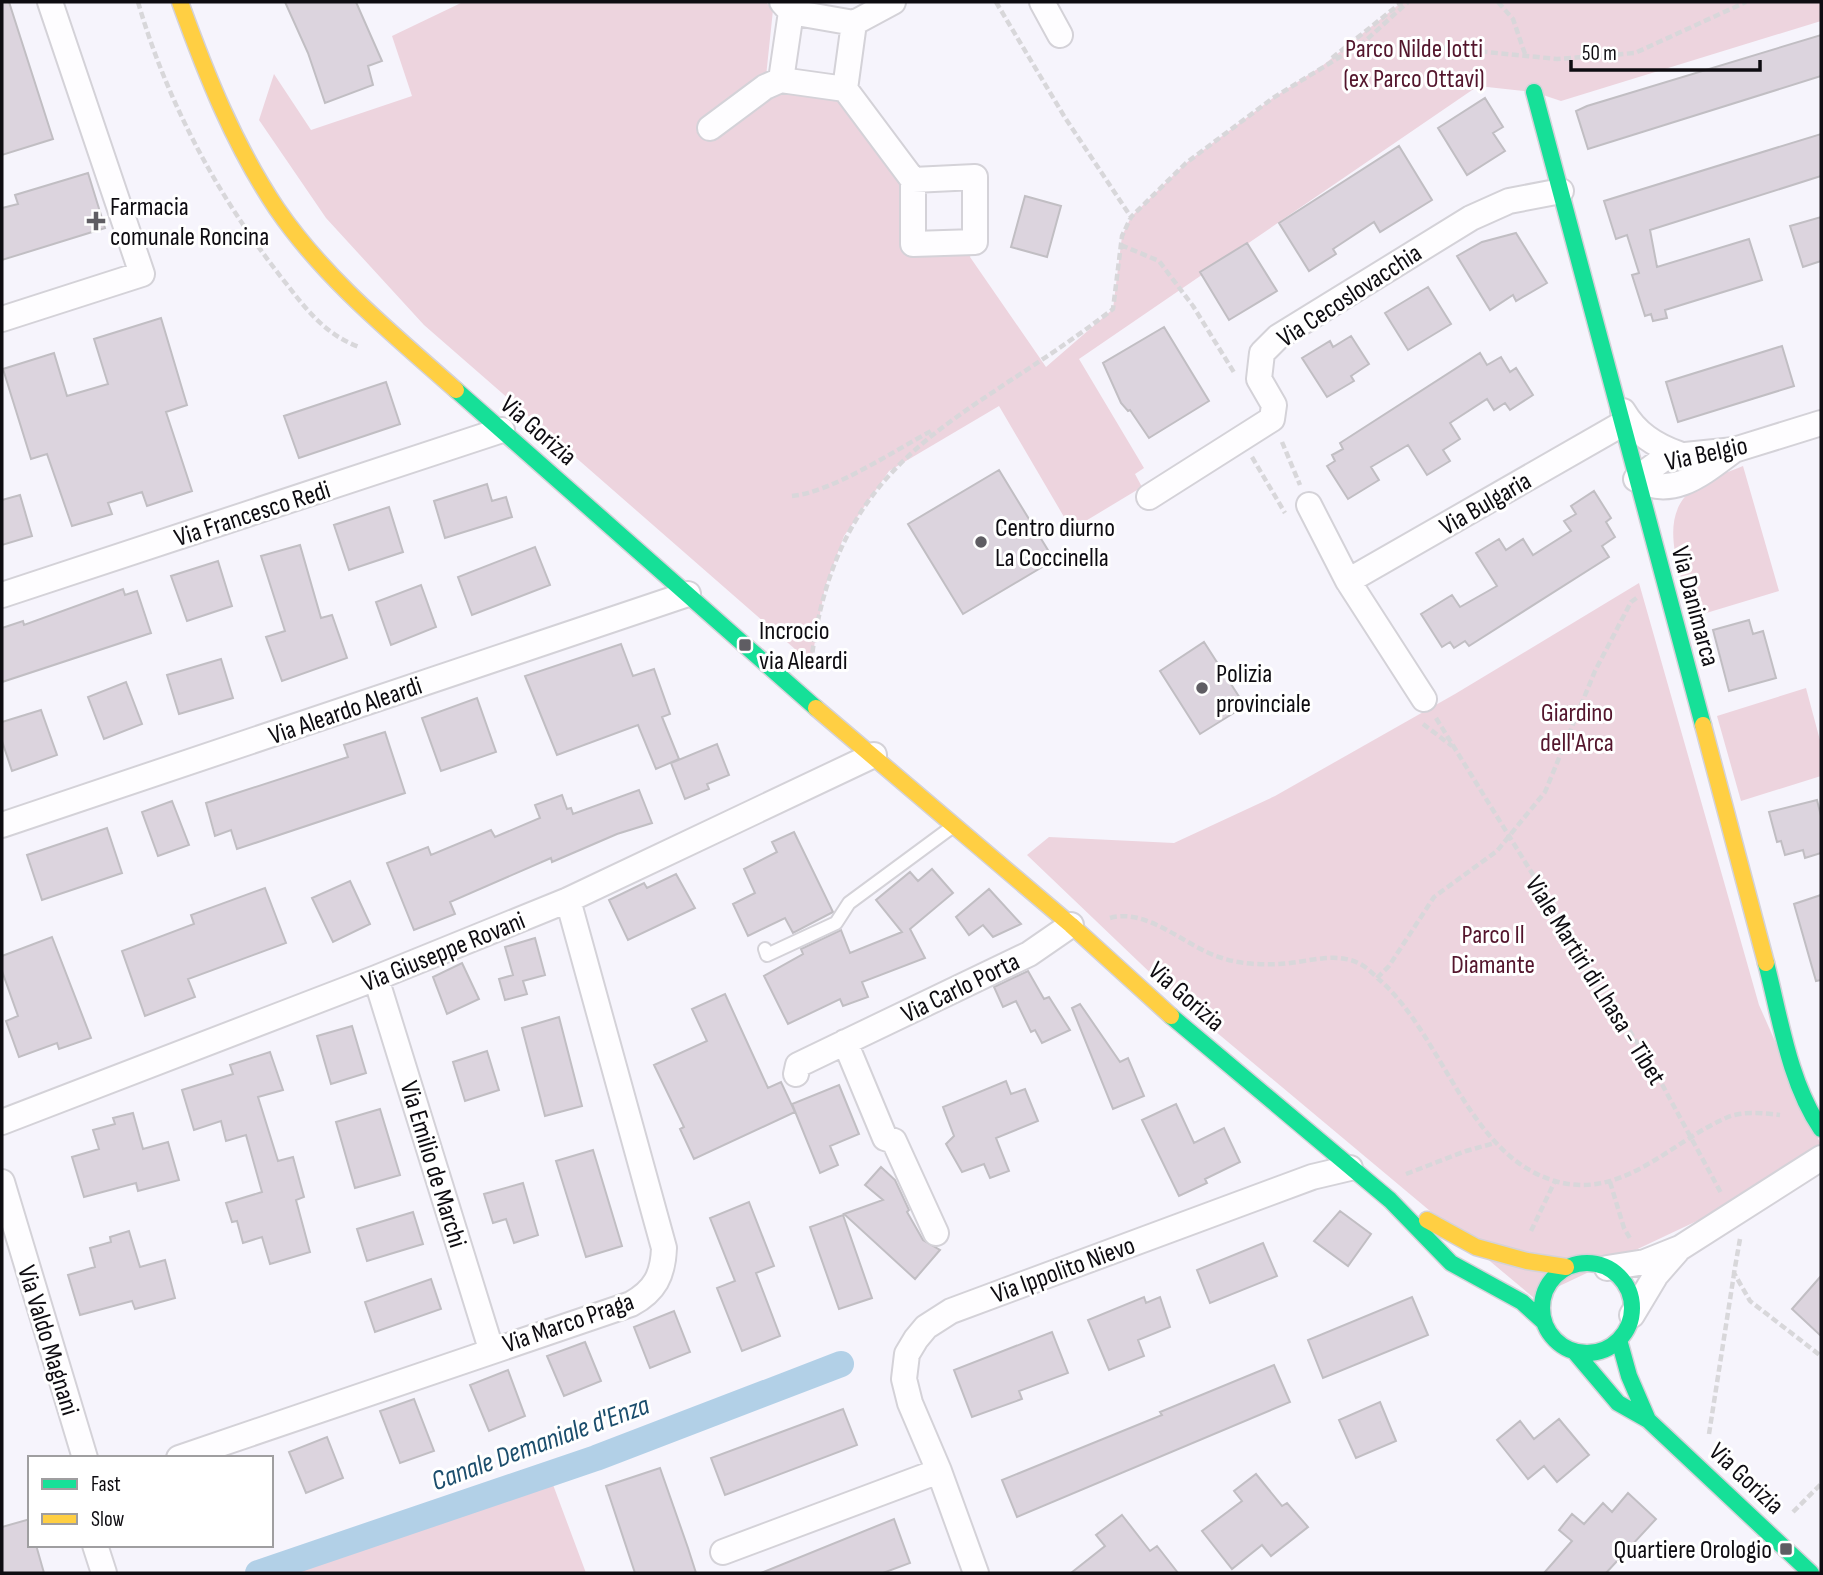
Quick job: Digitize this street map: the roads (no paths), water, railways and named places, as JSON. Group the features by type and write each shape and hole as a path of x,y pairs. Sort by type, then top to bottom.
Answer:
{"main road":[{"name":"Via Gorizia","path":"180,2 198,55 236,138 278,209 328,272 378,321 804,696 1078,931 1162,1009 1390,1200 1451,1263 1522,1302 1544,1322"},
{"name":"Via Danimarca","path":"1534,92 1793,1063 1808,1110 1821,1129"},
{"name":"Via Gorizia","path":"1390,1200 1476,1247 1527,1261 1566,1267"},
{"path":"1594,1263 1607,1268 1627,1287 1632,1315 1619,1340 1595,1352 1574,1351 1555,1340 1544,1322 1542,1301 1546,1287 1566,1267 1594,1263"},
{"name":"Via Gorizia","path":"1619,1340 1629,1376 1648,1420"},
{"name":"Via Gorizia","path":"1574,1351 1618,1403 1648,1420 1811,1573"}],"street":[{"path":"2,319 142,274 50,2"},
{"path":"781,80 786,7 854,23 893,2"},
{"path":"1042,2 1060,35"},
{"path":"854,23 845,89 913,180"},
{"path":"710,128 765,87 781,80 845,89"},
{"name":"Via Cecoslovacchia","path":"1149,497 1272,419 1274,405 1259,379 1262,353 1279,337 1471,218 1509,201 1561,191"},
{"path":"1616,400 1641,435 1661,448 1679,454"},
{"name":"Via Belgio","path":"1636,479 1655,463 1679,454 1734,450 1821,423"},
{"name":"Via Bulgaria","path":"1348,581 1622,425"},
{"name":"Via Francesco Redi","path":"2,595 502,430"},
{"path":"1636,479 1647,485 1676,486 1690,481 1734,450"},
{"path":"1658,560 1658,519 1664,501 1676,486"},
{"path":"1309,505 1348,581 1424,699"},
{"name":"Via Aleardo Aleardi","path":"2,825 688,594"},
{"name":"Via Giuseppe Rovani","path":"2,1122 376,978 568,900 874,755"},
{"name":"Via Marco Praga","path":"185,1456 491,1349 631,1304 646,1295 657,1282 664,1266 664,1248 568,900"},
{"name":"Via Carlo Porta","path":"796,1074 798,1065 1078,931"},
{"name":"Via Emilio de Marchi","path":"376,978 491,1349"},
{"path":"845,1042 885,1138 894,1141 936,1233"},
{"path":"1607,1268 1645,1262 1680,1248 1821,1158"},
{"name":"Via Ippolito Nievo","path":"976,1573 939,1471 910,1403 904,1379 907,1354 926,1327 951,1311 1312,1177 1350,1168"},
{"name":"Via Valdo Magnani","path":"2,1182 84,1456"},
{"path":"1632,1315 1656,1275 1680,1248"},
{"path":"723,1552 939,1471"},
{"path":"96,1547 104,1573"}],"lane":[{"path":"765,949 767,955 836,923 849,903 955,825"}],"waterway":[{"name":"Canale Demaniale d'Enza","path":"258,1573 596,1458 841,1364"}],"place":[{"name":"Farmacia comunale Roncina","path":"96,221"},
{"name":"Centro diurno La Coccinella","path":"981,542"},
{"name":"Incrocio via Aleardi","path":"745,645"},
{"name":"Polizia provinciale","path":"1202,688"},
{"name":"Quartiere Orologio","path":"1786,1549"}],"park label":[{"name":"Parco Nilde Iotti (ex Parco Ottavi)","path":"1414,63"},
{"name":"Giardino dell'Arca","path":"1577,727"},
{"name":"Parco Il Diamante","path":"1493,948"}]}
